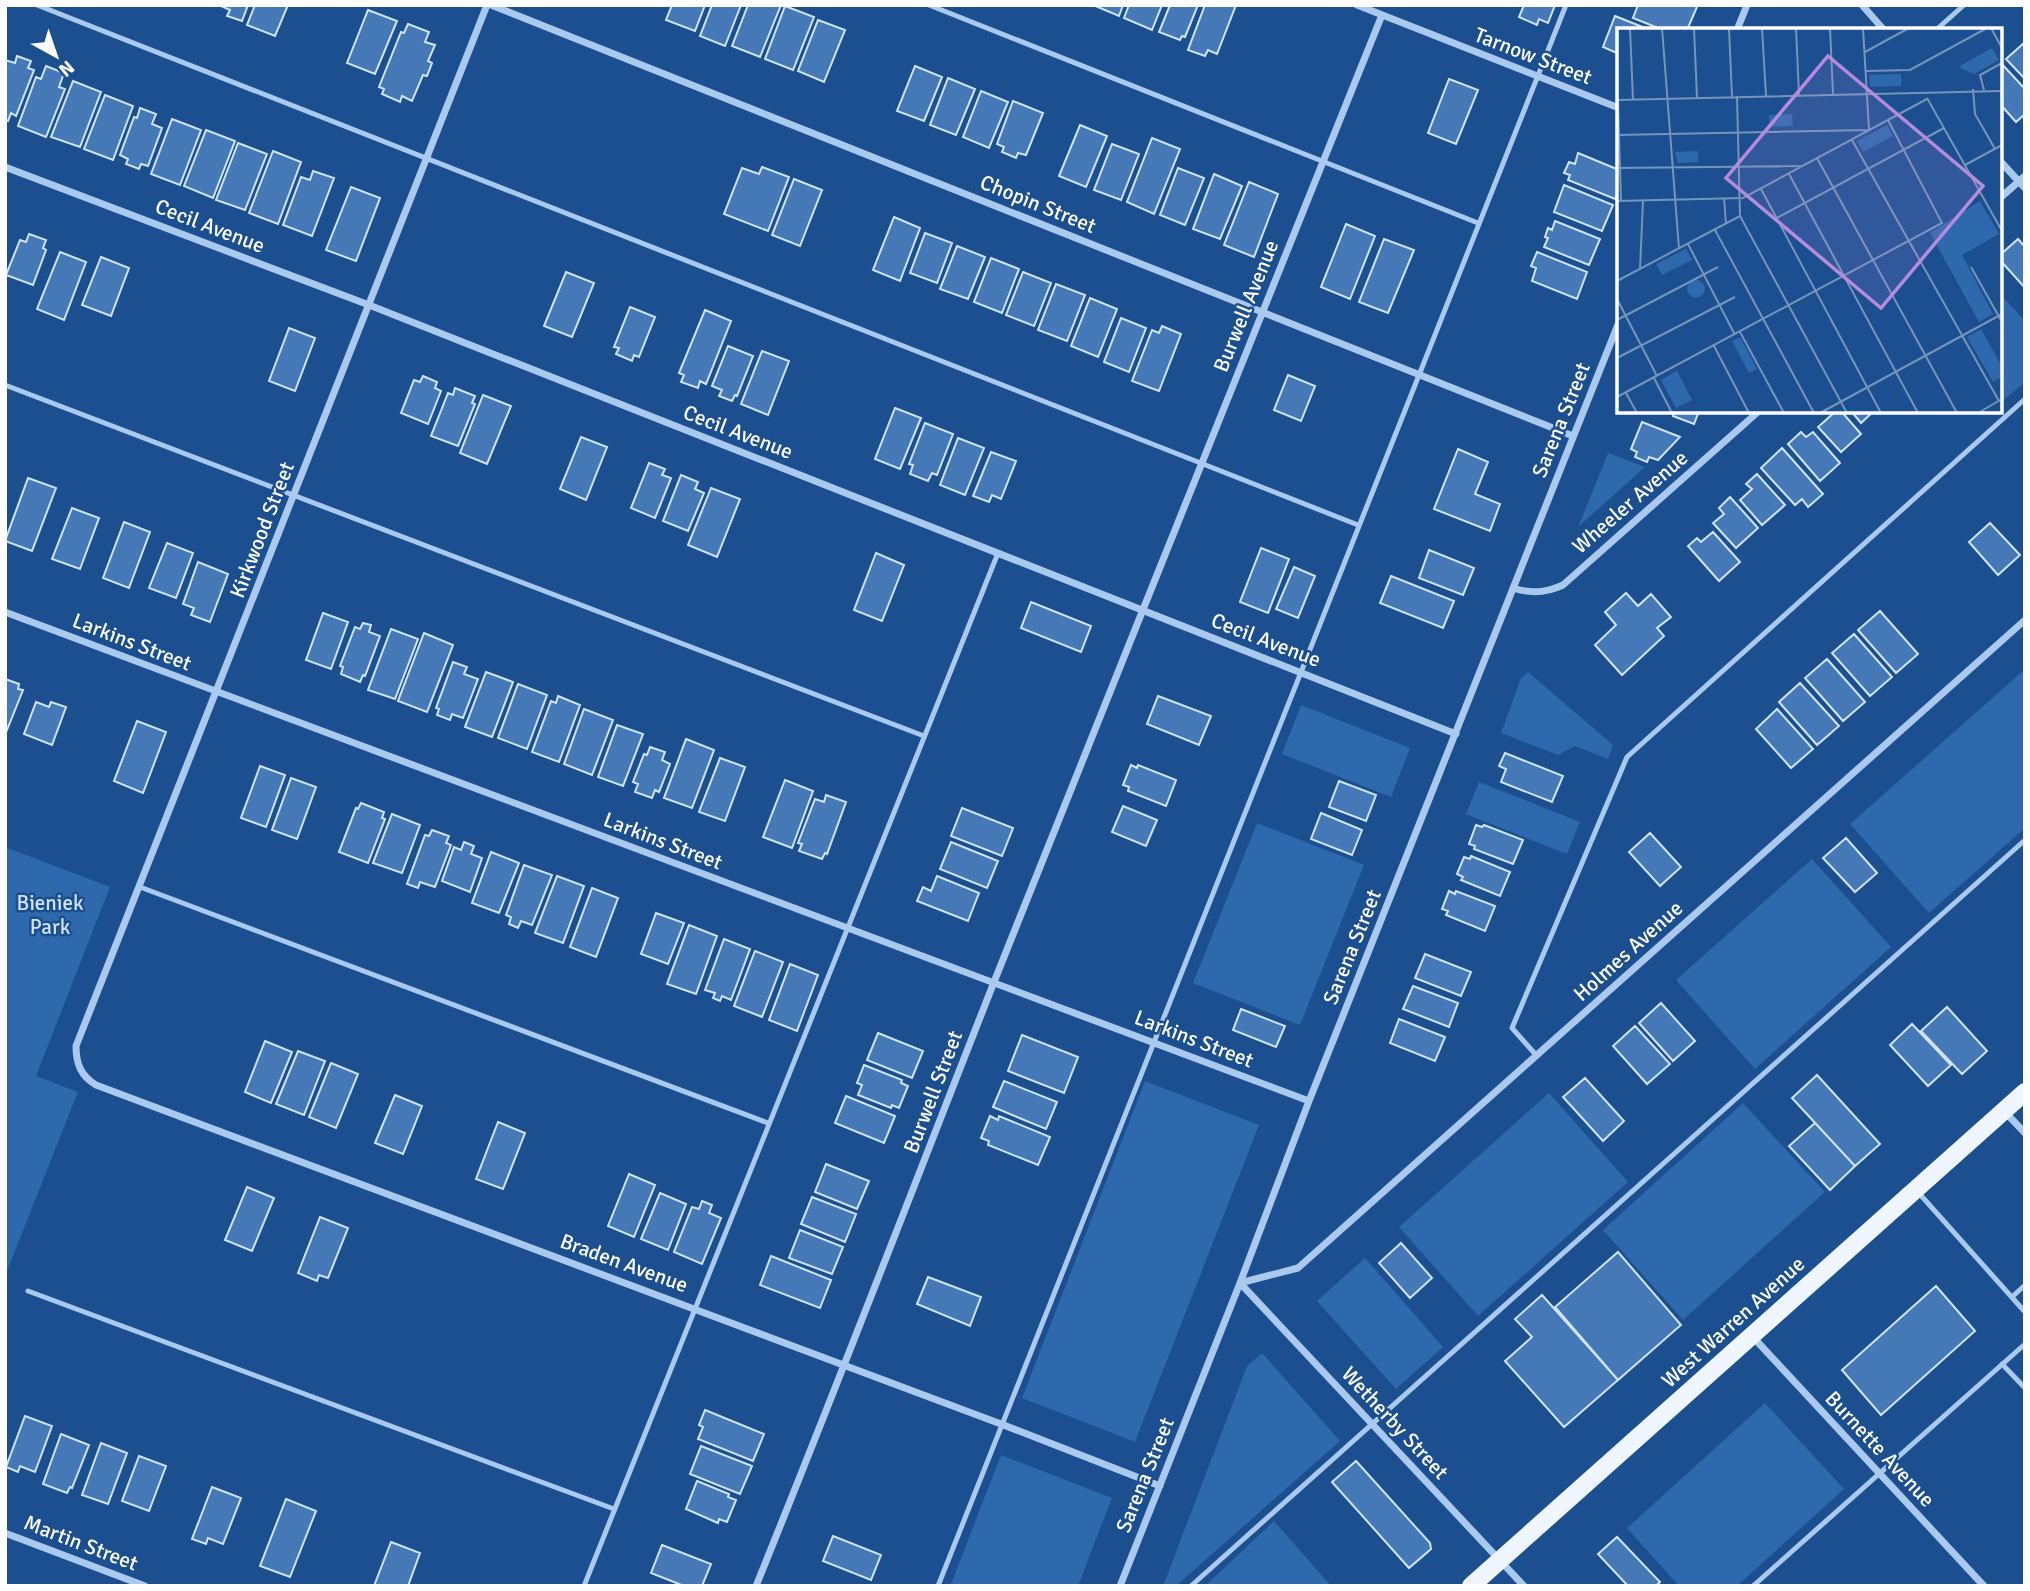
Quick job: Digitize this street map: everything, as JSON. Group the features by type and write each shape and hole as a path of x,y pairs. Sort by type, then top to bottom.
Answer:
{"main road":[{"name":"West Warren Avenue","path":"1471,1586 2025,1092"}],"street":[{"name":"Kirkwood Street","path":"79,1069 76,1046 489,5"},
{"name":"Chopin Street","path":"489,5 1573,436"},
{"name":"Tarnow Street","path":"1357,5 1617,107"},
{"path":"1738,28 1747,5"},
{"path":"1862,5 1882,28"},
{"name":"Burwell Avenue","path":"1143,611 1382,15"},
{"path":"2002,163 2022,179 2025,188"},
{"name":"Cecil Avenue","path":"5,167 369,305 1456,734"},
{"path":"2002,196 2022,179"},
{"name":"Sarena Street","path":"1120,1586 1241,1283 1309,1101 1617,327"},
{"name":"Wheeler Avenue","path":"1513,588 1539,592 1563,585 1757,413"},
{"name":"Burwell Street","path":"756,1586 846,1365 994,983 1143,611"},
{"name":"Larkins Street","path":"5,612 1309,1101"},
{"name":"Holmes Avenue","path":"1241,1283 1298,1268 2025,620"},
{"name":"Braden Avenue","path":"79,1069 96,1085 846,1365 1160,1486"},
{"path":"2004,1111 2025,1133"},
{"name":"Wetherby Street","path":"1241,1283 1524,1586"},
{"name":"Burnette Avenue","path":"1751,1335 1984,1586"},
{"name":"Martin Street","path":"5,1533 145,1586"}],"lane":[{"path":"37,5 1358,525"},
{"path":"929,5 1478,223"},
{"path":"938,1586 1566,5"},
{"path":"1938,28 1964,5"},
{"path":"5,385 924,736"},
{"path":"1536,1056 1512,1028 1627,757 2025,399"},
{"path":"584,1586 998,553"},
{"path":"1191,1586 2025,840"},
{"path":"140,887 768,1123"},
{"path":"1916,1190 2025,1312"},
{"path":"2011,1297 2025,1285"},
{"path":"28,1291 614,1509"},
{"path":"1754,1586 2025,1344"},
{"path":"2002,1364 2025,1388"}],"green space":[{"path":"2002,296 2025,321 2025,382 2002,401"},
{"path":"1608,453 1645,467 1578,527"},
{"path":"2024,670 2025,828 1929,913 1850,824"},
{"path":"1528,672 1613,745 1608,759 1575,746 1558,755 1501,733 1521,678"},
{"path":"1301,705 1410,748 1391,797 1282,754"},
{"path":"1479,782 1580,822 1567,854 1466,814"},
{"path":"1257,823 1364,865 1300,1025 1193,983"},
{"name":"Bieniek Park","path":"5,847 110,887 36,1076 78,1092 5,1276"},
{"path":"1812,859 1891,947 1755,1069 1676,980"},
{"path":"1145,1081 1259,1125 1135,1442 1022,1398"},
{"path":"1549,1093 1628,1182 1478,1316 1399,1227"},
{"path":"1743,1103 1825,1192 1683,1320 1603,1230"},
{"path":"1365,1258 1443,1347 1396,1389 1317,1301"},
{"path":"1262,1353 1340,1441 1176,1586 1163,1586 1247,1366"},
{"path":"1765,1403 1844,1489 1737,1586 1679,1586 1627,1528"},
{"path":"1001,1455 1112,1498 1078,1586 951,1584"},
{"path":"1274,1521 1331,1586 1205,1586"}],"building":[{"path":"219,5 248,5 242,21 227,16 230,10"},
{"path":"255,5 288,5 275,36 247,25"},
{"path":"672,5 705,5 695,31 666,20"},
{"path":"712,5 741,5 725,46 700,36"},
{"path":"748,5 781,5 760,57 732,46"},
{"path":"1093,5 1123,5 1119,16"},
{"path":"1129,5 1162,5 1152,30 1124,18"},
{"path":"1170,5 1198,5 1185,37 1182,36 1180,40 1159,32"},
{"path":"1205,5 1236,5 1217,54 1208,50 1205,56 1188,50"},
{"path":"1524,5 1555,5 1548,23 1539,19 1537,25 1519,17"},
{"path":"1638,5 1697,7 1688,28 1658,28 1633,18"},
{"path":"785,6 814,17 793,70 765,59"},
{"path":"368,10 397,21 375,74 347,63"},
{"path":"1615,16 1645,28 1617,28 1617,53 1603,47"},
{"path":"818,20 845,30 824,82 798,71"},
{"path":"408,24 429,32 425,42 435,45 428,61 432,63 427,76 423,75 412,101 402,96 400,102 382,94 384,89 379,87 401,32 404,33"},
{"path":"2025,42 2025,79 2006,59"},
{"path":"17,56 31,61 28,68 34,70 16,116 11,113 8,121 5,120 5,60 15,63"},
{"path":"2002,64 2025,89 2025,114 2016,122 2002,106"},
{"path":"46,66 64,73 59,87 65,89 46,137 18,126 36,77 41,79"},
{"path":"915,66 942,77 924,121 897,111"},
{"path":"948,78 975,89 956,135 930,125"},
{"path":"1449,79 1478,90 1456,144 1428,133"},
{"path":"73,81 101,92 80,147 51,137"},
{"path":"981,91 1008,102 989,148 963,137"},
{"path":"105,95 133,106 113,160 84,149"},
{"path":"1013,101 1043,113 1026,155 1018,153 1016,158 1002,152 1004,147 997,144"},
{"path":"140,108 156,114 152,124 162,128 148,166 141,164 139,169 126,164 128,159 120,155"},
{"path":"172,119 201,130 180,185 151,174"},
{"path":"1080,125 1107,136 1086,187 1059,176"},
{"path":"206,130 235,141 213,198 184,186"},
{"path":"1152,138 1180,149 1154,214 1127,202"},
{"path":"238,143 267,154 245,210 216,200"},
{"path":"1112,144 1139,154 1121,200 1094,190"},
{"path":"273,151 301,162 278,224 249,213"},
{"path":"1578,153 1617,169 1615,199 1568,180 1570,175 1564,173 1569,162 1575,164"},
{"path":"762,167 789,177 768,231 724,214 742,168 759,174"},
{"path":"1178,168 1204,178 1185,225 1160,215"},
{"path":"313,171 334,178 312,236 283,225 301,177 310,180"},
{"path":"1214,174 1242,186 1220,239 1193,229"},
{"path":"794,179 822,190 800,246 772,235"},
{"path":"1249,182 1278,194 1254,257 1224,245"},
{"path":"1564,185 1613,205 1602,231 1554,212"},
{"path":"351,187 380,198 356,261 326,250"},
{"path":"894,217 920,228 900,281 873,270"},
{"path":"1555,221 1600,239 1589,265 1544,247 1548,228 1552,230"},
{"path":"1346,224 1375,236 1350,299 1321,287"},
{"path":"925,233 952,243 937,283 910,273"},
{"path":"29,234 46,240 43,248 46,250 33,285 6,275 20,240 26,242"},
{"path":"1384,239 1414,250 1388,313 1359,302"},
{"path":"2018,239 2025,247 2025,288 2002,262 2002,253"},
{"path":"957,246 985,257 968,299 940,289"},
{"path":"60,252 86,262 64,320 37,309"},
{"path":"1537,252 1587,272 1577,299 1532,281 1536,268 1531,266"},
{"path":"101,257 129,268 111,316 82,305"},
{"path":"991,258 1019,269 1002,313 974,302"},
{"path":"566,272 594,283 572,337 544,326"},
{"path":"1023,272 1051,283 1034,326 1006,315"},
{"path":"1056,284 1085,295 1067,341 1038,330"},
{"path":"1090,298 1117,309 1098,357 1071,346"},
{"path":"630,307 655,317 639,357 634,355 632,361 616,354 619,348 614,347"},
{"path":"705,310 731,321 706,384 700,381 698,388 681,382 684,375 679,373"},
{"path":"1121,318 1146,328 1129,372 1104,362"},
{"path":"1162,326 1181,334 1159,391 1132,381 1152,330 1159,333"},
{"path":"289,328 315,338 295,391 269,381"},
{"path":"728,346 753,356 737,396 735,395 732,401 719,396 722,390 712,386"},
{"path":"762,351 789,361 768,415 741,404"},
{"path":"1288,375 1315,386 1301,421 1274,410"},
{"path":"423,376 437,382 435,388 441,391 428,424 401,413 414,380 420,382"},
{"path":"455,388 475,396 472,403 475,404 458,446 431,436 448,393 453,395"},
{"path":"483,395 511,406 487,464 460,453"},
{"path":"895,408 921,418 900,469 875,459"},
{"path":"1674,413 1698,413 1694,424 1673,416"},
{"path":"1834,413 1843,413 1861,434 1841,452 1818,427"},
{"path":"1853,413 1872,413 1861,423"},
{"path":"1642,422 1680,437 1658,460 1649,457 1647,462 1635,457 1637,452 1631,449"},
{"path":"925,423 953,434 937,475 932,473 928,481 910,474 913,465 909,464"},
{"path":"1801,432 1806,437 1813,432 1840,463 1820,481 1788,444"},
{"path":"581,437 607,447 586,500 560,489"},
{"path":"958,438 984,448 965,495 940,485"},
{"path":"1782,448 1823,494 1808,507 1802,499 1795,505 1761,468"},
{"path":"1458,449 1488,462 1475,494 1500,504 1490,531 1434,509"},
{"path":"991,452 1016,461 1001,499 992,495 989,502 973,496"},
{"path":"649,463 665,469 662,475 671,478 655,518 631,508"},
{"path":"1757,474 1785,505 1762,525 1740,500 1752,489 1746,484"},
{"path":"681,475 698,482 695,489 704,493 688,531 663,521"},
{"path":"28,478 56,488 32,551 5,541"},
{"path":"711,488 740,499 717,557 688,545"},
{"path":"1730,497 1758,528 1736,548 1713,523 1724,514 1719,508"},
{"path":"72,508 99,518 80,569 52,559"},
{"path":"124,522 150,532 129,588 103,578"},
{"path":"1990,523 2020,555 1998,575 1969,542"},
{"path":"1713,532 1740,562 1719,581 1688,546 1697,538 1701,542"},
{"path":"167,543 193,553 176,598 149,588"},
{"path":"1261,548 1289,559 1268,613 1240,602"},
{"path":"1429,550 1474,568 1463,595 1419,578"},
{"path":"876,553 904,565 882,621 854,610"},
{"path":"198,562 228,574 210,622 191,615 194,608 183,604"},
{"path":"1294,567 1315,576 1298,618 1276,609"},
{"path":"1391,576 1454,601 1443,628 1380,603"},
{"path":"1626,593 1638,606 1651,594 1671,617 1657,628 1664,636 1622,675 1595,645 1616,625 1605,612"},
{"path":"1031,602 1091,626 1081,652 1021,628"},
{"path":"1880,611 1918,654 1896,673 1858,630"},
{"path":"323,613 348,622 331,669 306,660"},
{"path":"363,623 371,625 369,632 380,636 365,676 363,675 360,682 341,674 343,667 340,666 355,627 360,629"},
{"path":"391,629 418,639 395,699 368,690"},
{"path":"424,633 453,645 427,712 398,701"},
{"path":"1854,634 1892,677 1870,696 1832,653"},
{"path":"1827,659 1865,702 1843,721 1805,678"},
{"path":"453,662 467,667 464,674 478,679 463,718 452,714 450,720 437,715 439,709 436,708"},
{"path":"486,672 513,682 492,737 465,727"},
{"path":"5,679 19,684 18,689 23,690 5,735"},
{"path":"1800,683 1839,726 1817,745 1779,702"},
{"path":"518,684 547,695 527,749 498,738"},
{"path":"558,696 580,705 559,762 532,752 551,701 556,703"},
{"path":"1158,696 1211,716 1199,745 1147,724"},
{"path":"36,702 49,707 51,702 66,707 52,745 24,734"},
{"path":"584,709 613,720 592,775 564,764"},
{"path":"1777,709 1813,749 1791,768 1756,729"},
{"path":"137,721 166,732 143,793 114,781"},
{"path":"617,725 643,734 623,786 598,777"},
{"path":"686,739 714,750 692,808 664,798"},
{"path":"650,747 665,752 662,760 670,764 659,792 655,790 652,798 635,792 638,784 633,782 644,754 647,755"},
{"path":"1505,753 1563,776 1552,802 1501,782 1506,769 1499,766"},
{"path":"720,758 745,767 725,821 699,812"},
{"path":"1131,765 1137,768 1138,765 1176,780 1166,806 1128,791 1129,787 1123,785"},
{"path":"260,766 285,775 266,827 241,818"},
{"path":"291,778 316,787 297,839 272,830"},
{"path":"785,780 813,791 792,848 763,837"},
{"path":"1339,781 1376,795 1366,821 1329,807"},
{"path":"826,795 846,802 827,854 825,853 822,859 799,851 802,844 798,843 815,799 824,802"},
{"path":"361,803 384,812 382,818 385,819 368,863 339,852 356,808 358,809"},
{"path":"1123,806 1157,820 1146,846 1112,832"},
{"path":"962,808 1013,828 1002,856 951,836"},
{"path":"1321,813 1362,830 1352,855 1311,839"},
{"path":"392,814 420,825 402,873 373,863"},
{"path":"1476,825 1484,825 1523,840 1513,864 1474,849 1475,846 1469,844"},
{"path":"432,830 449,836 446,843 451,845 435,887 420,882 418,888 407,884 425,835 429,836"},
{"path":"1650,833 1681,867 1660,886 1629,852"},
{"path":"1846,838 1877,873 1855,892 1823,858"},
{"path":"464,842 474,846 471,854 482,858 470,892 442,881 454,847 461,850"},
{"path":"951,842 998,861 987,888 940,869"},
{"path":"491,852 519,863 499,913 472,903"},
{"path":"1471,856 1510,872 1500,896 1461,880 1463,877 1457,874 1464,857 1470,859"},
{"path":"524,865 552,875 532,925 521,921 518,928 509,924 511,917 506,915"},
{"path":"557,876 584,886 563,943 535,933"},
{"path":"937,876 979,893 968,921 917,901 923,887 931,891"},
{"path":"592,888 618,898 596,957 570,947"},
{"path":"1449,891 1455,894 1456,891 1495,906 1485,931 1446,915 1448,911 1442,909"},
{"path":"656,913 684,923 668,964 641,954"},
{"path":"689,925 717,936 696,994 667,984"},
{"path":"724,939 750,949 731,1000 722,996 720,1001 713,998 715,993 705,990"},
{"path":"755,951 783,962 762,1017 734,1006"},
{"path":"1425,954 1471,972 1461,996 1415,978"},
{"path":"790,964 818,975 797,1031 769,1020"},
{"path":"1413,986 1458,1003 1449,1027 1403,1009"},
{"path":"1661,1003 1695,1041 1673,1061 1639,1023"},
{"path":"1947,1007 1987,1051 1962,1074 1921,1031"},
{"path":"1241,1009 1285,1026 1276,1047 1233,1030"},
{"path":"1399,1019 1445,1037 1435,1061 1390,1043"},
{"path":"1912,1024 1951,1065 1928,1086 1890,1045"},
{"path":"1635,1026 1670,1064 1647,1084 1613,1046"},
{"path":"878,1033 923,1051 912,1078 867,1060"},
{"path":"1022,1035 1078,1057 1064,1093 1008,1071"},
{"path":"265,1041 292,1052 271,1103 245,1092"},
{"path":"298,1051 325,1061 304,1115 276,1104"},
{"path":"331,1063 358,1074 336,1128 309,1117"},
{"path":"864,1065 902,1080 901,1083 908,1086 899,1108 892,1105 891,1108 858,1095 862,1085 857,1083"},
{"path":"1817,1075 1880,1144 1855,1166 1792,1098"},
{"path":"1585,1078 1624,1121 1603,1141 1563,1097"},
{"path":"1004,1081 1057,1102 1046,1129 993,1107"},
{"path":"395,1095 422,1106 403,1154 375,1143"},
{"path":"846,1096 895,1116 884,1143 835,1123"},
{"path":"990,1116 998,1120 999,1116 1050,1137 1038,1165 988,1145 989,1141 981,1138"},
{"path":"498,1122 525,1133 503,1189 476,1179"},
{"path":"1815,1123 1855,1166 1830,1190 1789,1146"},
{"path":"826,1164 869,1181 857,1209 815,1192"},
{"path":"629,1174 655,1185 634,1237 608,1226"},
{"path":"247,1187 274,1198 252,1251 225,1240"},
{"path":"660,1193 686,1204 668,1250 641,1239"},
{"path":"812,1197 856,1214 845,1242 801,1224"},
{"path":"702,1201 712,1205 709,1213 721,1218 702,1264 674,1252 692,1207 699,1209"},
{"path":"320,1217 348,1228 328,1278 319,1275 317,1281 298,1273"},
{"path":"800,1230 843,1247 832,1274 789,1258"},
{"path":"1401,1243 1432,1278 1410,1298 1379,1263"},
{"path":"1618,1252 1681,1325 1618,1380 1555,1307"},
{"path":"771,1256 831,1280 820,1308 760,1285"},
{"path":"928,1277 981,1297 970,1326 917,1304"},
{"path":"1936,1286 1975,1331 1881,1415 1842,1370"},
{"path":"1542,1295 1618,1380 1564,1427 1505,1361 1532,1337 1515,1319"},
{"path":"705,1410 764,1434 753,1461 698,1439 703,1427 699,1425"},
{"path":"25,1416 52,1426 35,1472 20,1466 18,1472 6,1467"},
{"path":"61,1434 89,1445 72,1488 70,1487 67,1493 43,1484"},
{"path":"101,1443 127,1453 108,1504 82,1495"},
{"path":"701,1446 752,1466 740,1494 690,1474"},
{"path":"139,1456 166,1466 149,1511 122,1501"},
{"path":"1356,1461 1430,1543 1431,1549 1409,1568 1332,1482"},
{"path":"697,1481 729,1494 728,1497 736,1500 727,1522 719,1519 718,1523 686,1509"},
{"path":"212,1487 241,1498 223,1544 208,1538 206,1544 192,1539"},
{"path":"286,1499 316,1511 290,1577 260,1566"},
{"path":"833,1536 881,1555 871,1580 823,1561"},
{"path":"1617,1537 1660,1582 1656,1586 1628,1586 1598,1554"},
{"path":"391,1542 420,1553 408,1586 374,1586"},
{"path":"662,1545 711,1564 702,1586 684,1586 651,1573"}]}
